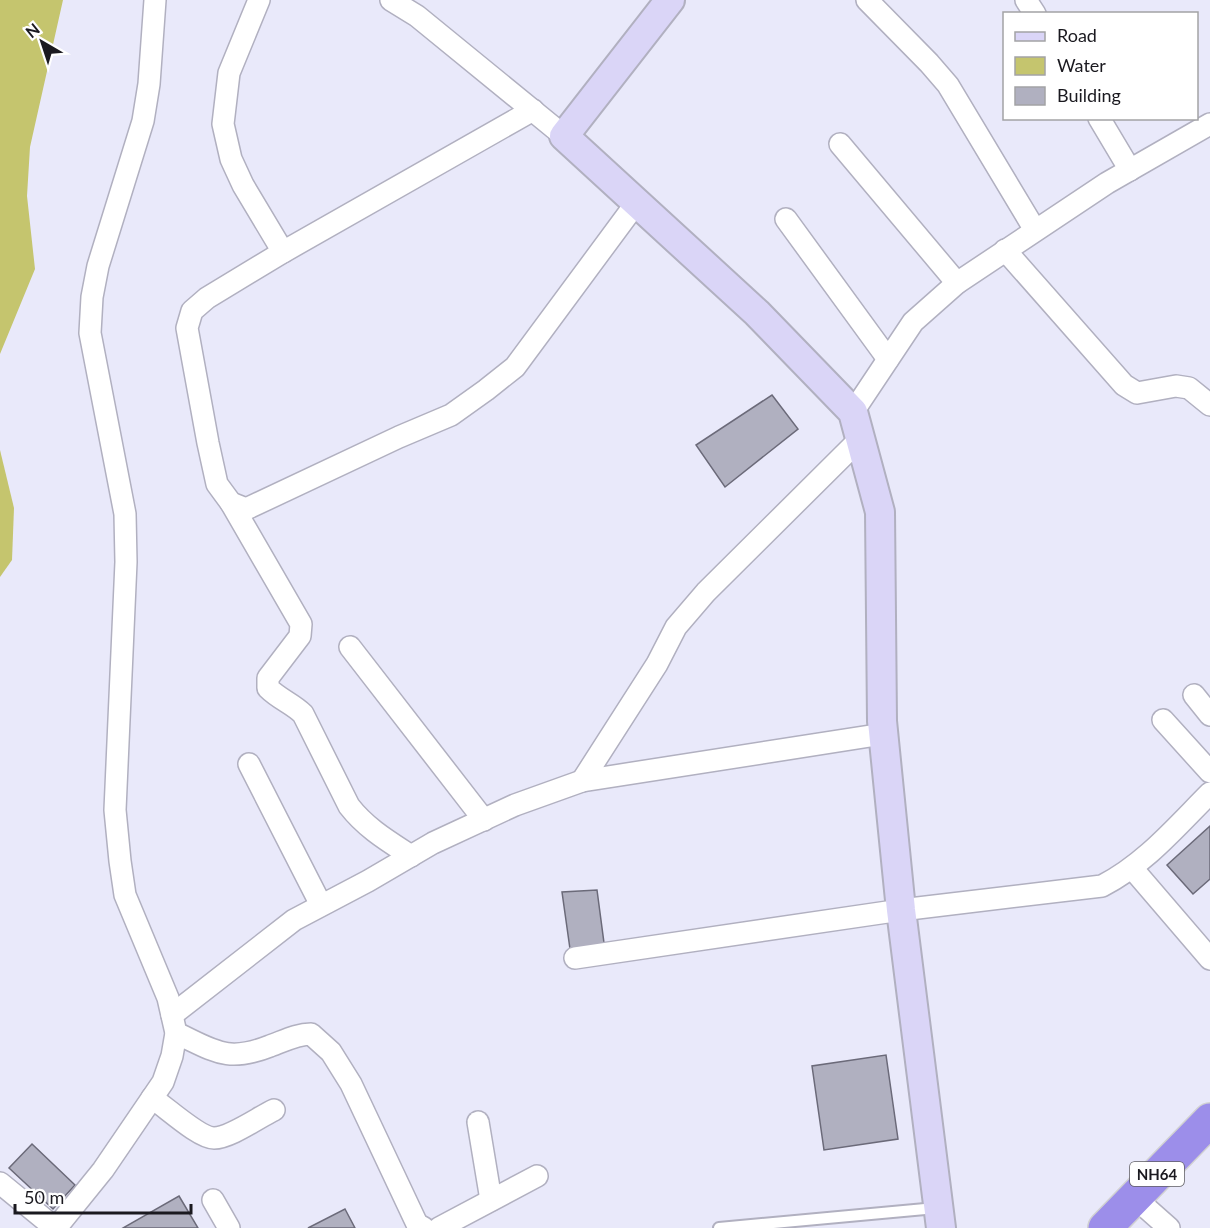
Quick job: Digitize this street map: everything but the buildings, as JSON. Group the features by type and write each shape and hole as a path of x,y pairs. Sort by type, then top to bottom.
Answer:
{"highway":[{"name":"NH64","path":"1105,1228 1210,1120"}],"main road":[{"path":"670,0 564,136 757,313 853,411 880,512 883,734 901,910 940,1218"}],"street":[{"path":"0,1183 55,1228 103,1170 163,1082 172,1056 174,1024 168,998 125,895 120,861 115,810 126,562 125,514 90,333 92,297 98,267 142,121 149,84 155,0"},
{"path":"259,0 230,74 222,124 231,159 243,185 284,252"},
{"path":"391,0 417,16 564,136"},
{"path":"867,0 948,85 1035,230"},
{"path":"411,856 375,833 359,819 349,806 303,714 296,707 278,698 268,688 268,678 300,636 301,624 218,484 208,443 187,328 192,311 207,298 533,110"},
{"path":"1100,120 1130,170"},
{"path":"853,411 913,321 957,283 1130,170 1210,124"},
{"path":"840,144 957,283"},
{"path":"231,503 246,509 451,415 486,390 515,367 637,202"},
{"path":"786,219 888,359"},
{"path":"1005,250 1124,385 1137,393 1176,386 1189,388 1210,405"},
{"path":"582,781 657,664 676,627 706,592 860,439"},
{"path":"350,648 484,820"},
{"path":"1194,695 1210,715"},
{"path":"1163,720 1210,772"},
{"path":"174,1024 294,920 411,856 515,805 582,781 883,734"},
{"path":"249,764 321,905"},
{"path":"575,958 901,910 1102,886 1132,868 1210,793"},
{"path":"1132,868 1210,959"},
{"path":"174,1024 219,1054 235,1056 254,1053 302,1034 311,1034 331,1052 351,1084 417,1224 424,1228"},
{"path":"152,1098 202,1134 214,1138 225,1135 273,1110"},
{"path":"478,1122 491,1200"},
{"path":"439,1228 537,1176"},
{"path":"1134,1197 1169,1228"},
{"path":"213,1200 229,1228"}],"lane":[{"path":"718,1228 940,1218"}],"water":[{"path":"0,0 63,0 30,147 27,196 35,269 0,354"},
{"path":"0,450 14,508 12,560 0,577"}]}
